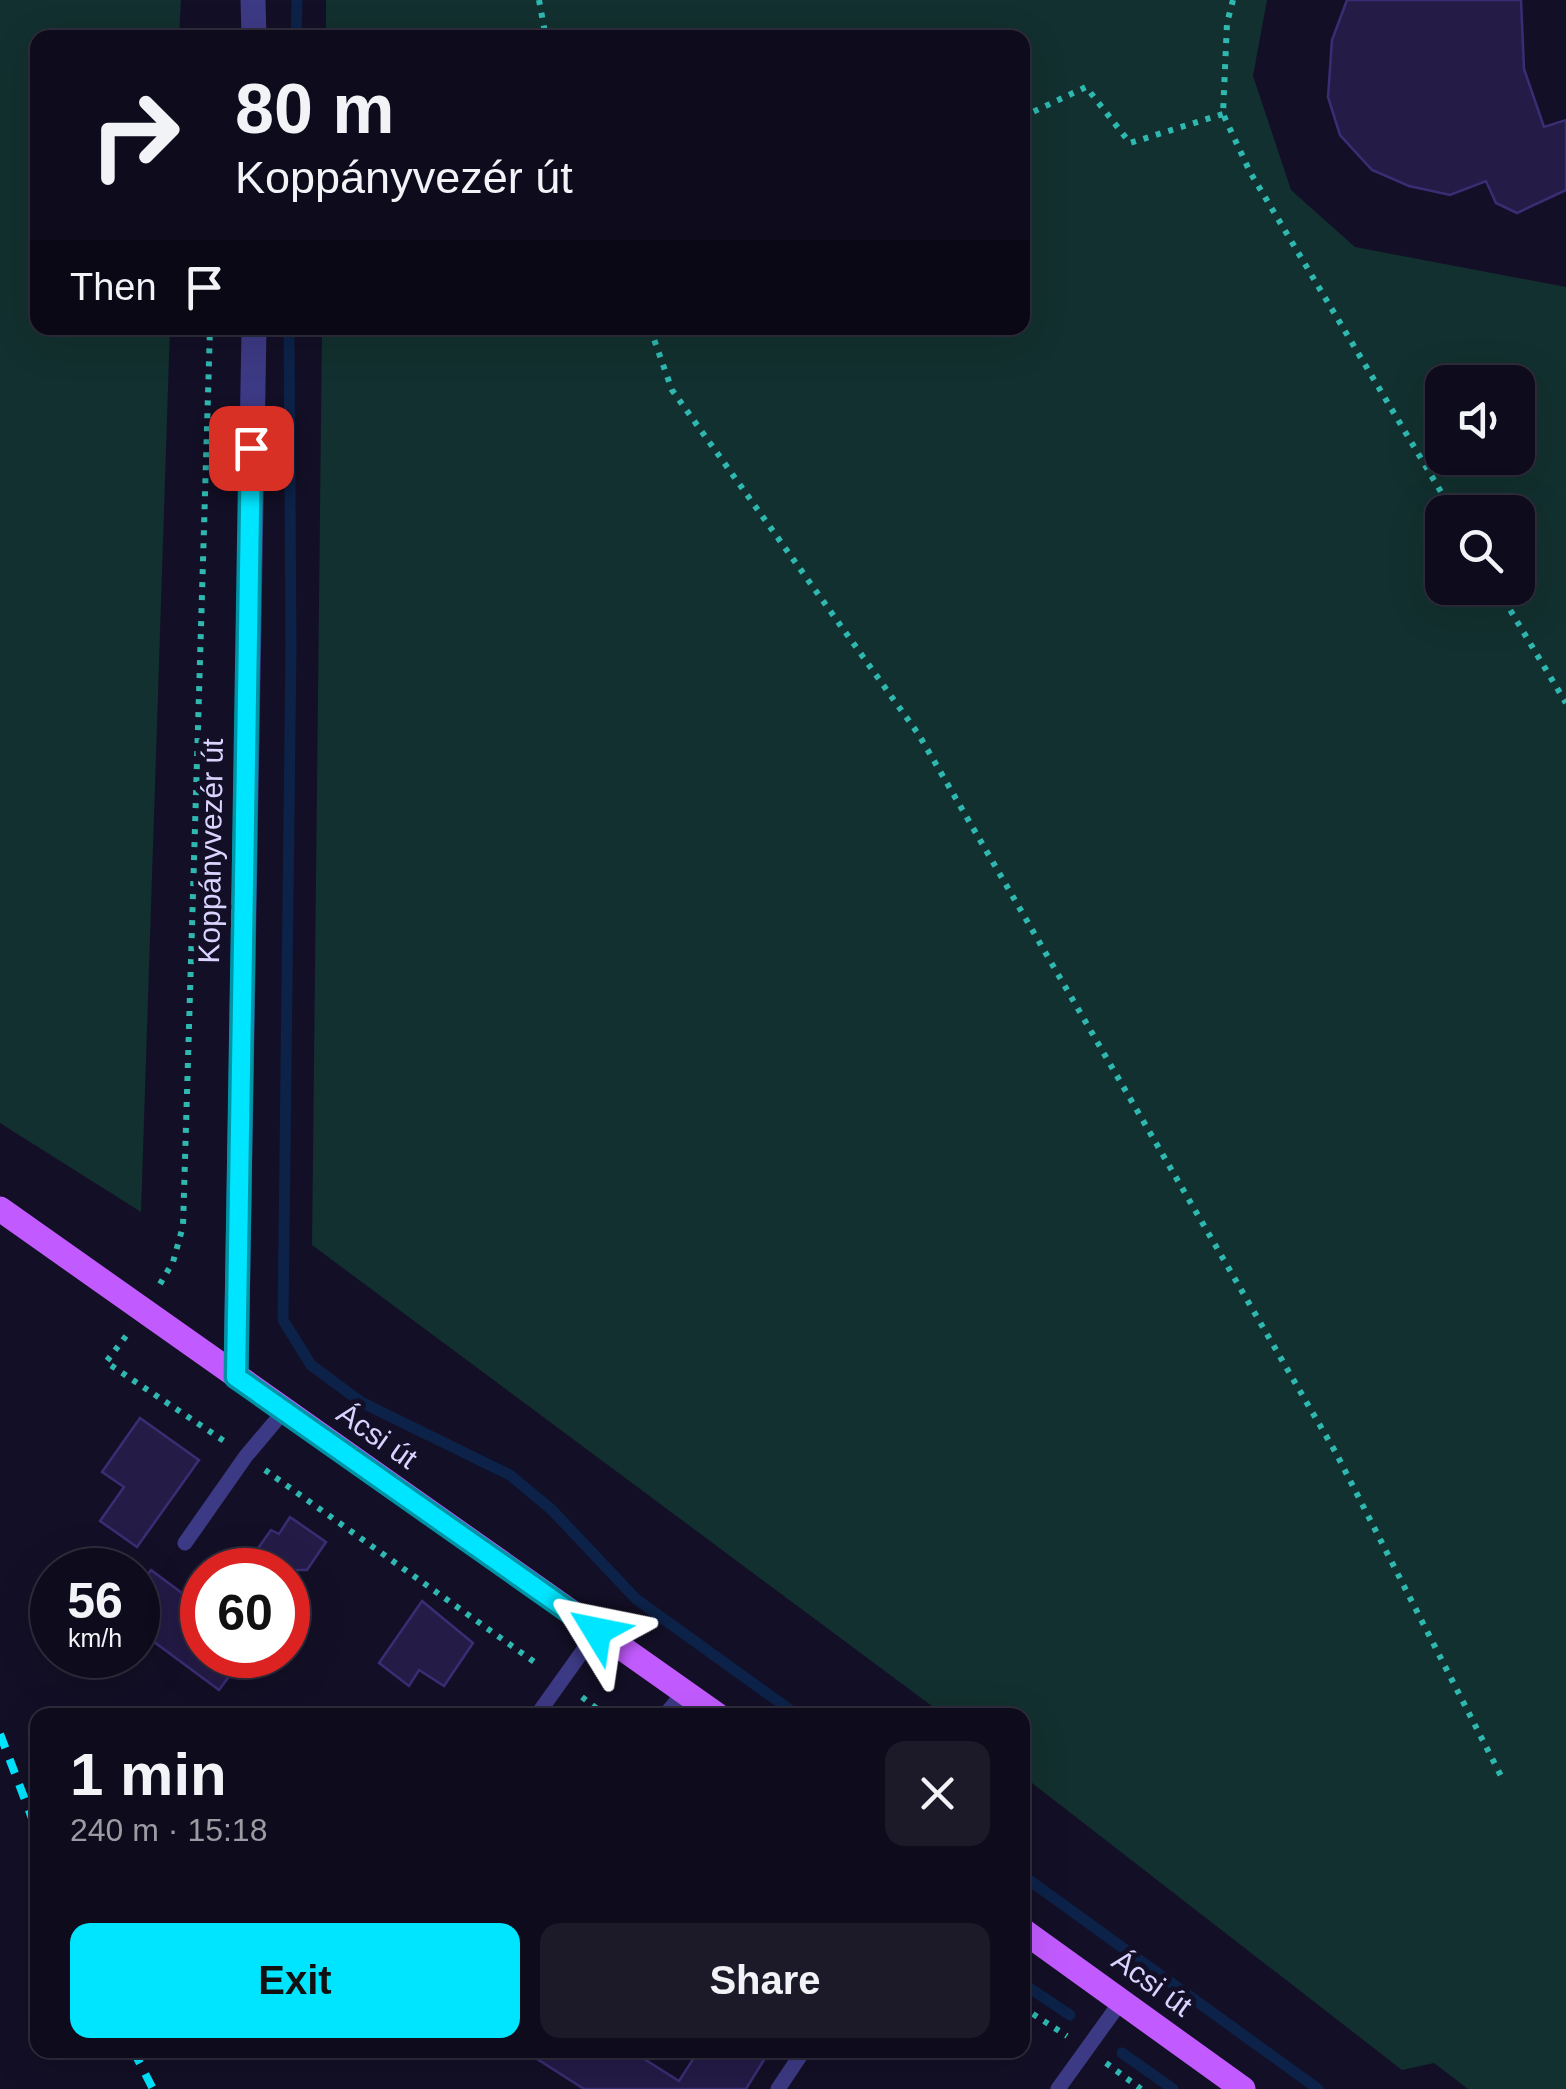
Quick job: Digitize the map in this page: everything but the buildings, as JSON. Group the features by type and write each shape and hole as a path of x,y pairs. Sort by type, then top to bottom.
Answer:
{"main road":[{"name":"Ácsi út","path":"0,1209 707,1708"},
{"name":"Ácsi út","path":"1030,1936 1243,2089"}],"street":[{"path":"254,0 254,30"},
{"name":"Koppányvezér út","path":"236,1377 254,335"}],"lane":[{"path":"185,1542 246,1456 284,1411"},
{"path":"541,1708 597,1631"},
{"path":"671,1708 684,1692"},
{"path":"1058,2089 1122,2000"},
{"path":"778,2089 799,2058"}],"path":[{"path":"539,0 545,30"},
{"path":"1234,0 1226,23 1223,114 1250,172 1443,495"},
{"path":"1030,113 1086,87 1130,143 1223,114"},
{"path":"210,335 183,1226 173,1262 143,1313 106,1362 246,1456 596,1708"},
{"path":"652,335 672,390 918,735 1336,1453 1502,1776"},
{"path":"1507,605 1566,703"}],"green space":[{"path":"0,0 181,0 179,30 30,30 30,335 170,335 141,1212 0,1123"},
{"path":"326,0 1267,0 1253,76 1291,190 1355,247 1566,287 1566,2089 1468,2089 1434,2063 1402,2070 1030,1781 1030,1708 935,1708 312,1245 322,335 1030,335 1030,30 326,30"}],"waterway":[{"path":"296,30 297,0"},
{"path":"289,335 291,647 283,1320 311,1365 361,1402 510,1475 552,1510 636,1599 787,1708"},
{"path":"1030,1881 1318,2089"},
{"path":"1030,1988 1070,2015"},
{"path":"1122,2053 1173,2089"}],"railway":[{"path":"0,1734 30,1813"},
{"path":"137,2058 153,2089"}],"route":[{"path":"251,448 236,1377 597,1631"}]}
